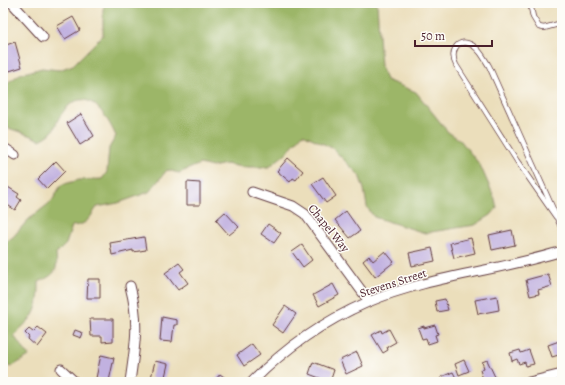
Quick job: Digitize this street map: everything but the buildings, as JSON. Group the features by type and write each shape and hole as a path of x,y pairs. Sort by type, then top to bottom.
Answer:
{"street":[{"path":"12,3 43,37"},
{"path":"3,146 15,155"},
{"name":"Chapel Way","path":"252,192 293,206 305,214 369,301"},
{"name":"Stevens Street","path":"252,382 273,361 308,333 328,321 369,301 430,283 532,260 562,251"},
{"path":"130,286 135,309 137,330 136,347 130,382"},
{"path":"61,369 75,382"},
{"path":"529,382 562,374"}],"lane":[{"path":"530,3 533,17 539,27 544,28 562,23"},
{"path":"556,217 517,161 456,65 452,56 453,51 462,44 466,43 475,47 489,66 562,229"}],"green space":[{"path":"106,3 377,3 381,66 386,80 416,92 448,132 460,140 480,165 495,199 497,208 491,215 475,225 425,233 374,217 367,207 364,189 359,175 332,148 303,134 285,154 269,167 242,167 226,164 212,167 200,164 179,173 167,170 149,192 118,203 97,207 87,221 72,226 66,244 56,254 56,269 49,277 39,282 38,301 33,315 14,336 29,356 11,367 3,364 3,244 13,237 28,220 52,201 61,185 79,180 102,179 107,172 109,148 116,136 107,119 94,104 80,100 71,104 63,112 59,117 53,131 40,140 3,126 3,86 20,74 42,68 59,70 73,65 103,35 103,9"}]}
